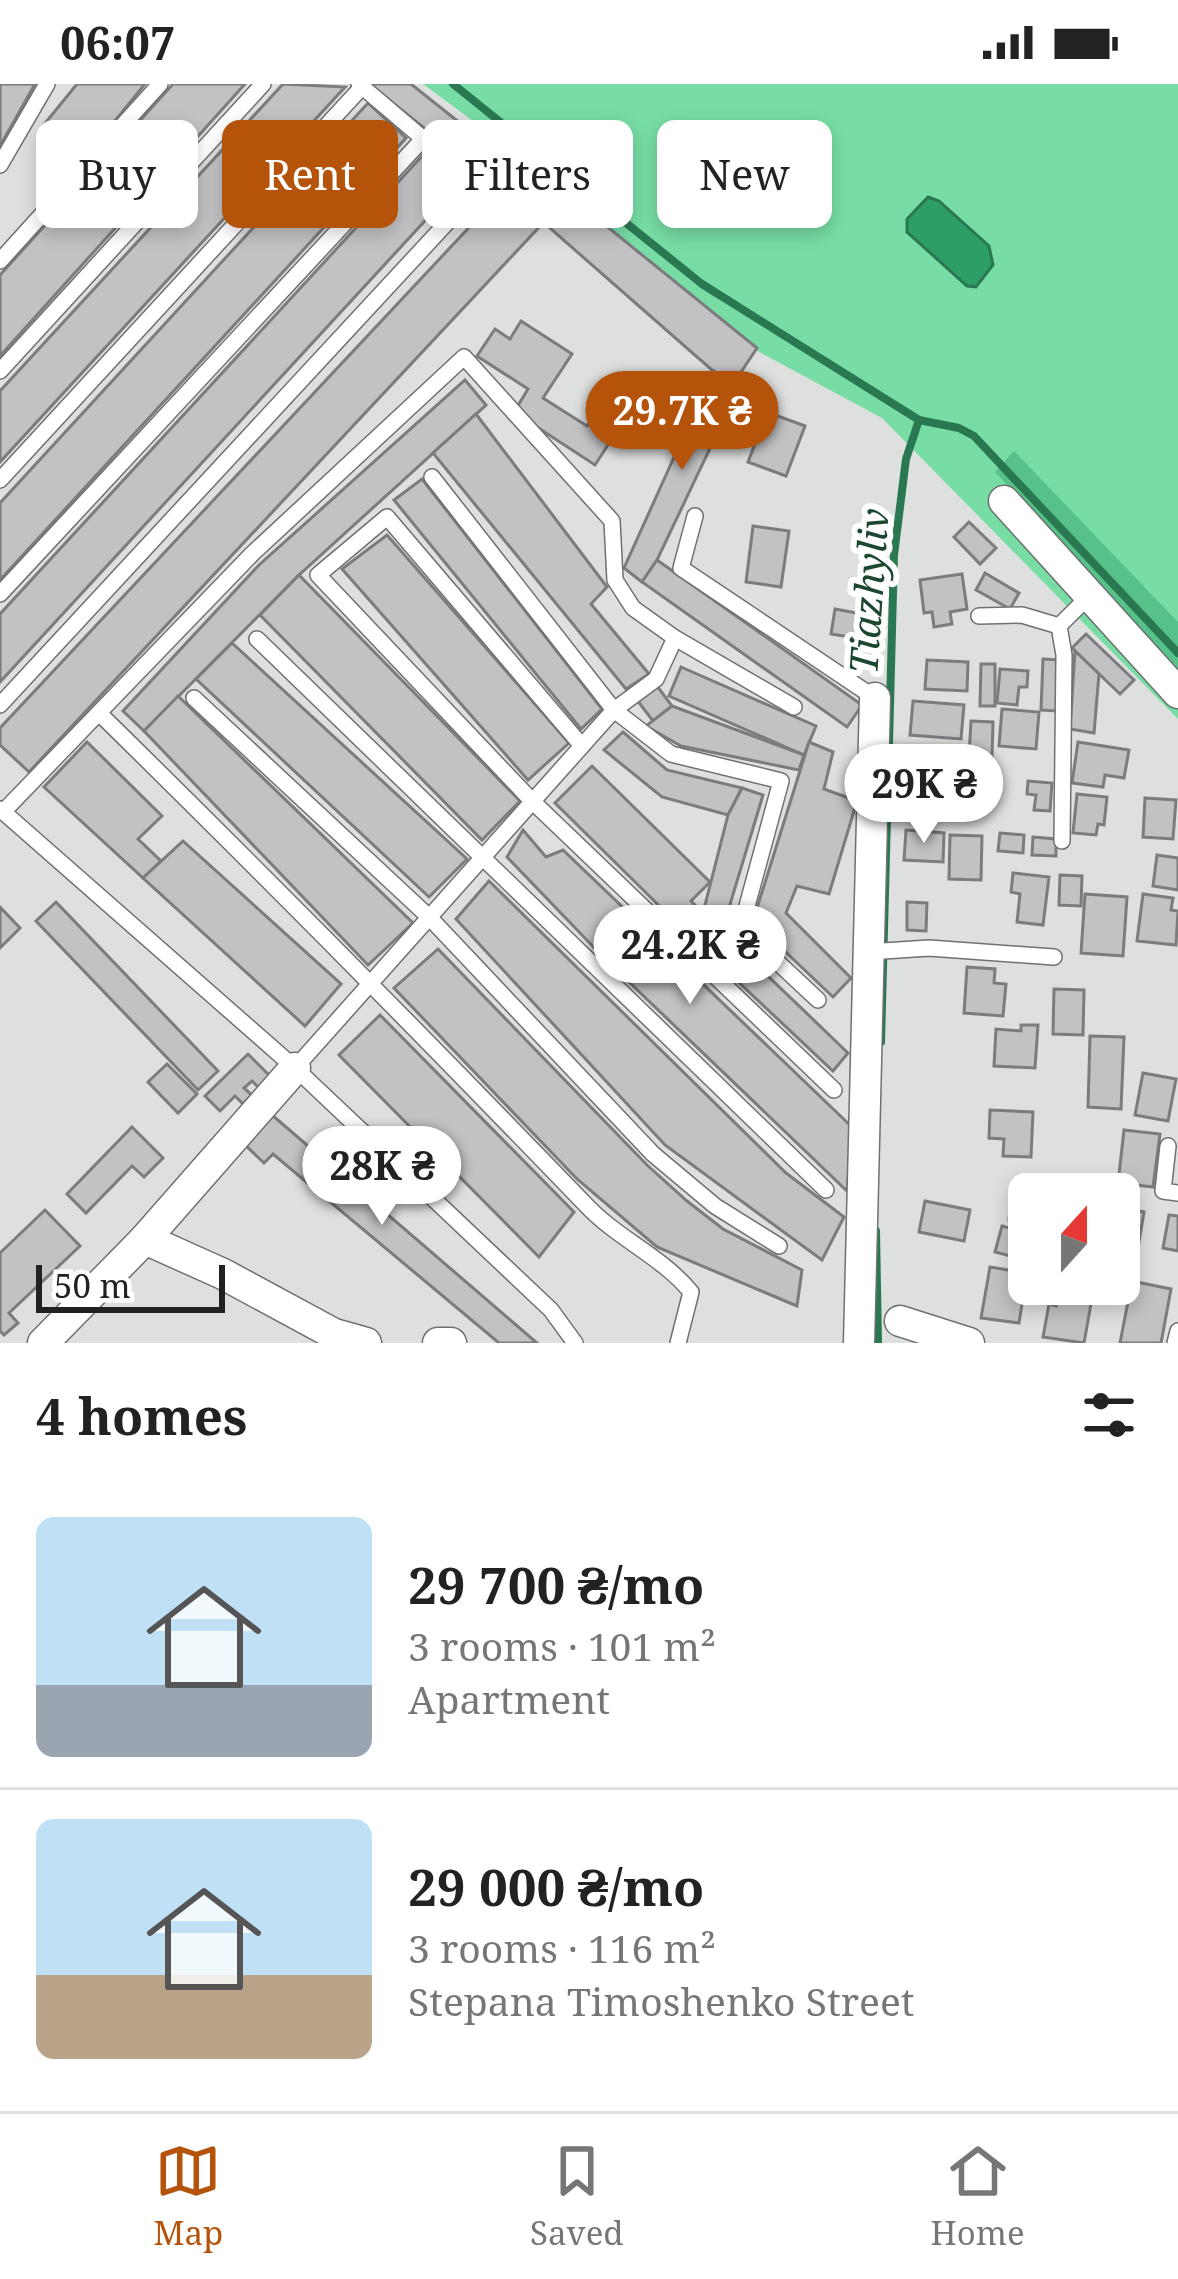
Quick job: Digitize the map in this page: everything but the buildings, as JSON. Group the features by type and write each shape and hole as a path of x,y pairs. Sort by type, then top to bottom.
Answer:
{"street":[{"path":"1004,501 1178,693"},
{"path":"859,1331 882,951 874,698"},
{"path":"43,1343 145,1239 295,1067"},
{"path":"145,1239 224,1274 334,1334 366,1343"},
{"path":"900,1321 969,1343"},
{"path":"438,1343 451,1343"}],"lane":[{"path":"0,165 47,84"},
{"path":"0,261 160,84"},
{"path":"0,371 262,84"},
{"path":"0,480 361,85 422,138"},
{"path":"0,594 422,140"},
{"path":"0,705 443,228"},
{"path":"575,1343 551,1310 295,1067 2,810 252,554 464,357 612,521 615,580 633,608 794,707"},
{"path":"432,477 614,710 671,754 782,782 741,928 818,1000"},
{"path":"695,516 681,568 874,698"},
{"path":"582,746 387,517 318,574 532,801 834,1090"},
{"path":"1059,626 1089,596"},
{"path":"979,616 1022,615 1059,626"},
{"path":"1059,626 1064,655 1062,841"},
{"path":"295,1067 614,710 656,679 675,638"},
{"path":"257,639 826,1190"},
{"path":"194,698 429,917 653,1154 716,1206 779,1246"},
{"path":"99,713 371,981 606,1226 670,1268 691,1292 678,1343"},
{"path":"882,951 1054,957"},
{"path":"1168,1146 1163,1191 1178,1193"},
{"path":"1175,1343 1178,1330"}],"shaded area":[{"path":"423,84 1178,84 1178,719 882,418 752,348 610,228 633,228 633,120 472,120"},
{"path":"928,197 939,201 989,246 993,265 976,287 967,286 907,232 907,219"},
{"path":"1014,451 1178,622 1178,671 995,472"}],"waterway":[{"name":"Tiazhyliv","path":"453,84 702,284 919,420 974,436 1178,653"},
{"name":"Tiazhyliv","path":"881,1042 894,555 906,459 919,420"},
{"name":"Tiazhyliv","path":"876,1231 878,1343"}]}
